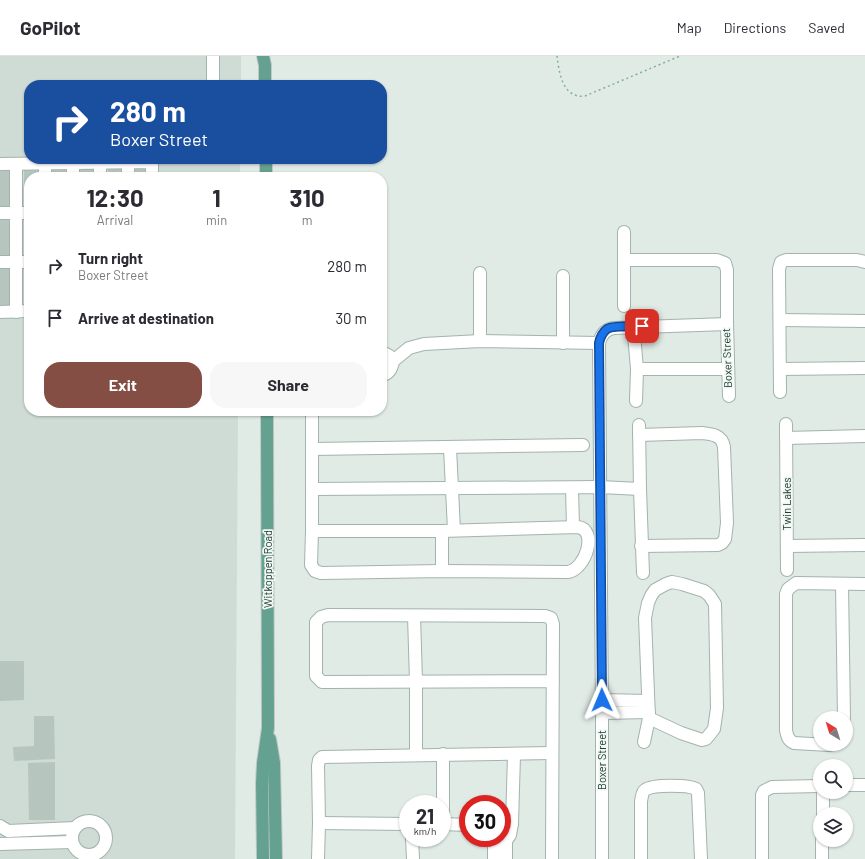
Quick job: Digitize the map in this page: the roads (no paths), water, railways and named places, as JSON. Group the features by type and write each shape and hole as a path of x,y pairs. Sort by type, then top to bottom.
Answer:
{"main road":[{"path":"265,59 265,80"},
{"name":"Witkoppen Road","path":"262,859 262,784 263,763 268,728 267,416"},
{"name":"Witkoppen Road","path":"268,728 274,763 276,859"}],"street":[{"path":"213,56 213,80"},
{"path":"0,164 24,164"},
{"path":"16,164 16,312"},
{"path":"0,212 24,213"},
{"path":"624,232 624,306"},
{"path":"624,260 723,261 726,264 727,270 727,324"},
{"path":"780,392 780,264 782,261 786,260 857,260 865,262"},
{"path":"0,262 24,262"},
{"path":"480,273 480,341"},
{"path":"563,276 564,343"},
{"path":"0,312 24,311"},
{"path":"780,320 865,321"},
{"name":"Boxer Street","path":"602,859 599,343 602,335 607,329 614,328 727,324 727,368 729,396"},
{"path":"634,334 636,401"},
{"path":"387,373 392,367 393,361 409,348 416,345 480,341 599,343"},
{"path":"387,355 391,357 393,361"},
{"path":"636,370 727,368"},
{"path":"780,369 865,368"},
{"path":"312,416 311,565 315,571 321,573 572,571 582,563 586,556 588,543 587,532 585,529 573,527 312,531"},
{"name":"Twin Lakes","path":"786,424 787,570"},
{"path":"642,546 718,545 725,539 727,523 724,447 723,442 719,438 711,434 702,433 639,430 640,490 642,546 643,573"},
{"path":"786,438 865,436"},
{"path":"312,449 583,445"},
{"path":"442,571 452,488 450,448"},
{"path":"312,489 600,487 640,490"},
{"path":"572,488 573,527"},
{"path":"787,546 865,545"},
{"path":"602,700 649,710 681,733 702,740 706,739 714,729 717,708 715,604 709,595 704,591 672,582 660,586 651,596 646,610 645,622 649,710 644,742"},
{"path":"813,744 794,743 789,741 787,737 785,600 788,589 796,583 865,584"},
{"path":"842,584 844,711"},
{"path":"552,859 552,753 553,681 553,624 551,618 547,616 328,615 319,618 316,624 316,673 319,679 324,682 553,681"},
{"path":"414,616 416,755"},
{"path":"602,713 649,710"},
{"path":"318,859 318,766 320,758 325,756 443,754 514,755 552,753"},
{"path":"442,795 443,754"},
{"path":"510,795 514,755"},
{"path":"853,786 865,785"},
{"path":"762,859 762,795 764,791 772,787 813,786"},
{"path":"641,859 641,801 643,792 646,789 653,787 687,787 696,789 698,793 701,859"},
{"path":"86,821 97,824 104,831 105,841 100,854 93,854 85,857 78,851 72,842 72,836 75,828 86,821"},
{"path":"319,823 399,824"},
{"path":"0,826 8,831 75,828"},
{"path":"0,844 72,842"},
{"path":"412,847 413,859"},
{"path":"494,847 494,859"},
{"path":"506,847 506,859"},
{"path":"822,847 822,859"}]}
